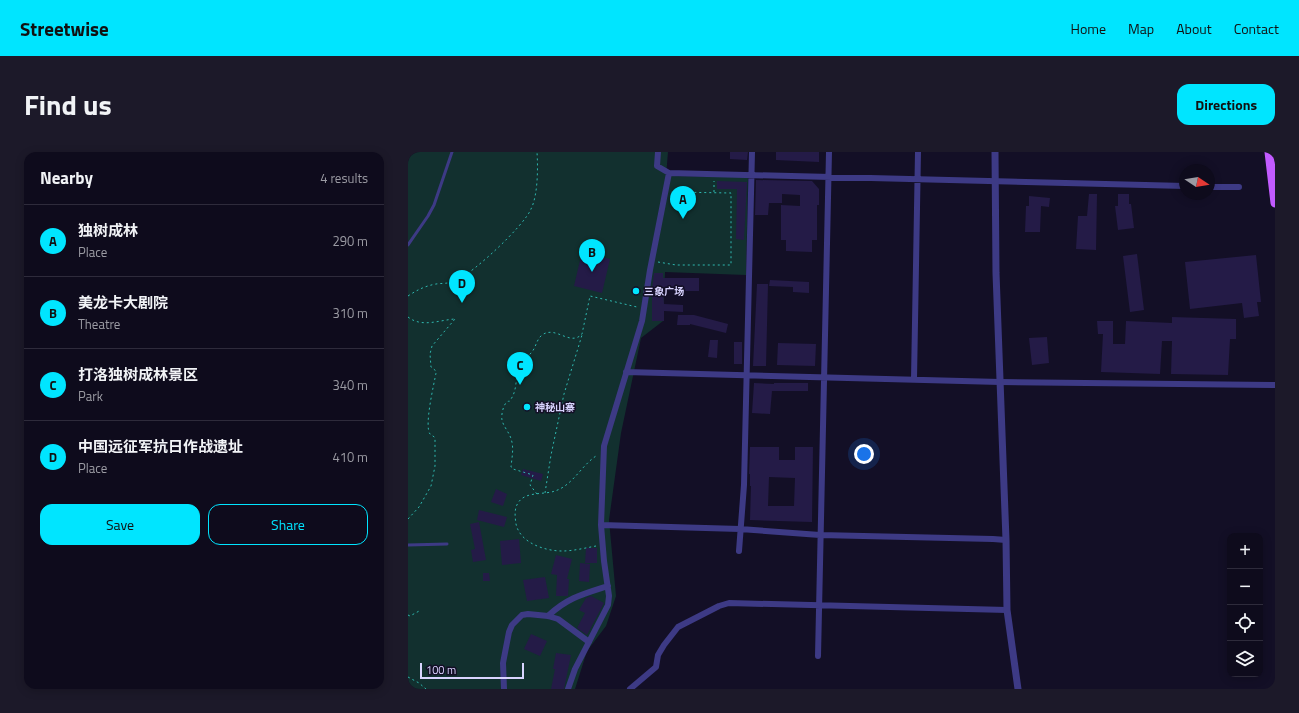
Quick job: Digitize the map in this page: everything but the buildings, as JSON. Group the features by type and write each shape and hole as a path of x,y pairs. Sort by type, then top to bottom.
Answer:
{"main road":[{"path":"1269,152 1273,172 1275,203"}],"street":[{"path":"658,152 657,166 669,173 1179,186"},
{"path":"739,551 744,485 752,152"},
{"path":"818,656 829,152"},
{"path":"914,379 918,152"},
{"path":"995,152 996,273 1006,540 1007,610 1018,689"},
{"path":"568,689 573,674 608,605 609,596 602,545 601,525 603,452 642,321 669,173"},
{"path":"1215,187 1239,187"},
{"path":"626,372 824,376 1000,382 1275,385"},
{"path":"601,525 740,529 820,536 1006,540"},
{"path":"548,616 570,599 608,586"},
{"path":"630,689 656,667 658,655 678,628 719,606 729,603 1007,610"},
{"path":"504,689 503,662 512,625 522,615 528,614 548,616 560,620 589,642"}],"lane":[{"path":"408,244 434,205 452,152"},
{"path":"408,546 447,544"}],"path":[{"path":"408,296 424,287 460,279 500,247 524,220 532,208 535,194 537,152"},
{"path":"714,174 714,193"},
{"path":"652,262 676,265 731,265 731,193 665,192"},
{"path":"545,493 551,455 564,394 582,334 590,296 644,309"},
{"path":"408,317 415,321 424,323 445,319 455,319 434,343 431,351 431,365 436,370 436,373 431,396 428,422 430,433 435,438 434,466 431,486 422,503 408,519"},
{"path":"537,494 530,485 533,475 511,467 513,443 502,420 503,409 514,392 520,363 531,353 538,339 543,334 560,334 568,338 575,339 582,334"},
{"path":"602,545 562,551 537,546 527,540 518,531 514,513 518,502 525,496 554,492 566,486 594,458 603,452"},
{"path":"408,615 410,616 420,610"},
{"path":"408,677 426,689"}],"green space":[{"path":"408,152 668,152 666,176 748,177 746,275 665,272 663,321 641,338 621,433 609,520 616,596 606,626 587,651 575,689 408,689"}],"place":[{"name":"独树成林","path":"683,219"},
{"name":"美龙卡大剧院","path":"592,272"},
{"name":"三象广场","path":"636,291"},
{"name":"中国远征军抗日作战遗址","path":"462,303"},
{"name":"打洛独树成林景区","path":"520,385"},
{"name":"神秘山寨","path":"527,407"}]}
